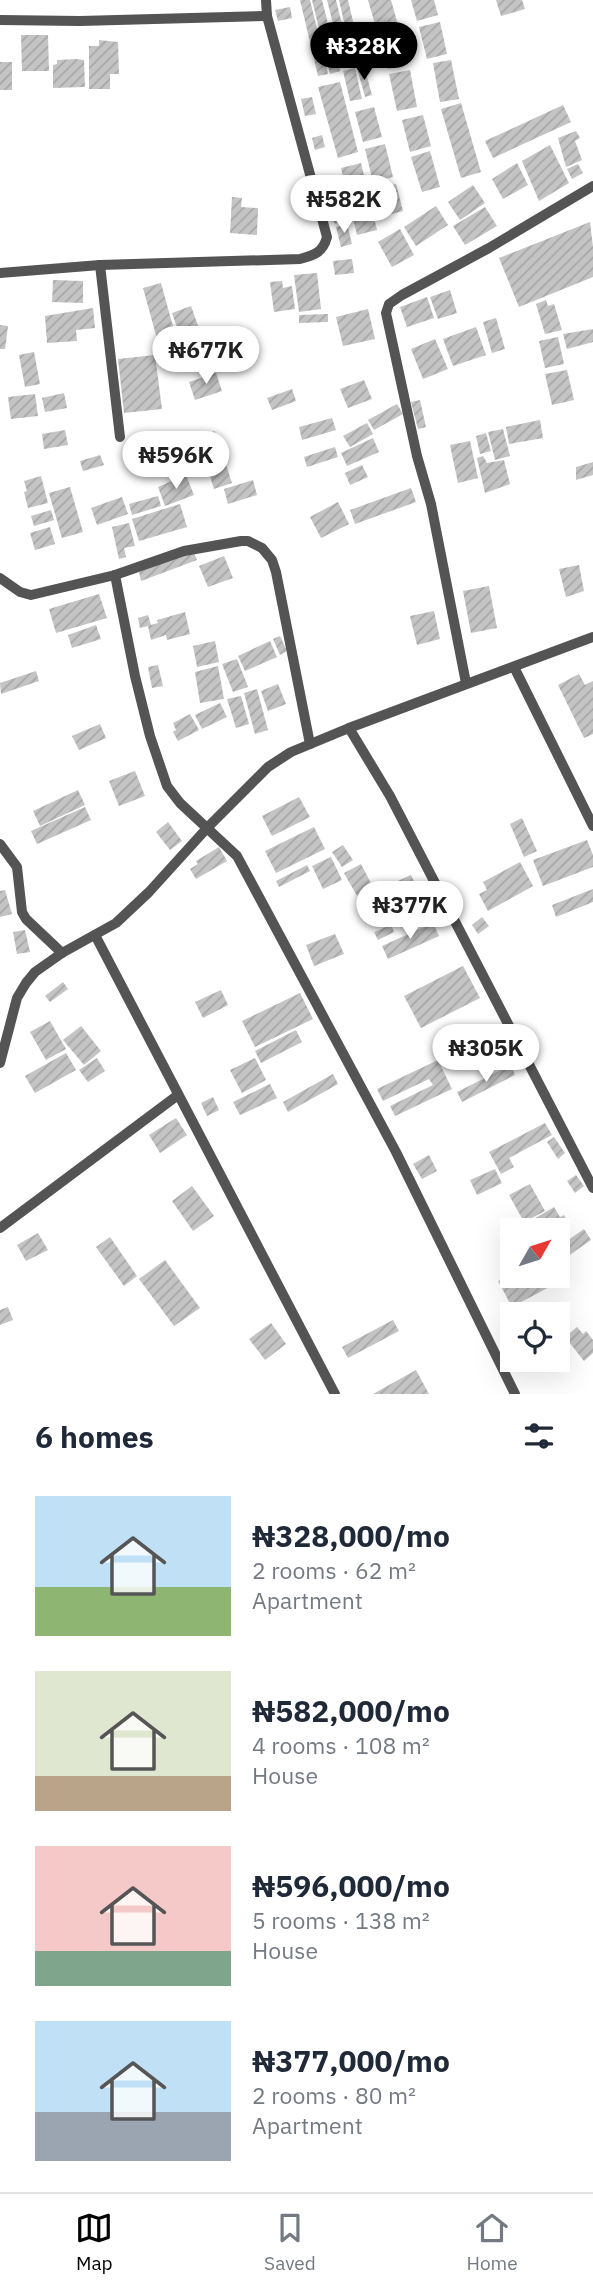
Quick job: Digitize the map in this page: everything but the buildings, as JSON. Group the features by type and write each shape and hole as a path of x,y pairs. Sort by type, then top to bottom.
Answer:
{"street":[{"path":"0,274 100,265 300,259 314,256 324,247 327,237 267,16 267,0"},
{"path":"0,20 80,21 267,16"},
{"path":"466,683 430,504 386,313 389,304 402,295 489,248 593,186"},
{"path":"100,265 120,437"},
{"path":"0,578 20,592 31,595 115,575 192,549 247,541 262,548 272,560 276,572 310,744"},
{"path":"115,575 144,712 167,786 180,803 237,856 396,1152 515,1394"},
{"path":"0,1063 17,998 35,972 62,953 116,923 268,767 290,752 349,728 593,637"},
{"path":"514,667 593,826"},
{"path":"349,728 390,796 593,1188"},
{"path":"0,844 17,867 22,912 62,953"},
{"path":"95,935 335,1394"},
{"path":"0,1228 178,1095"}]}
